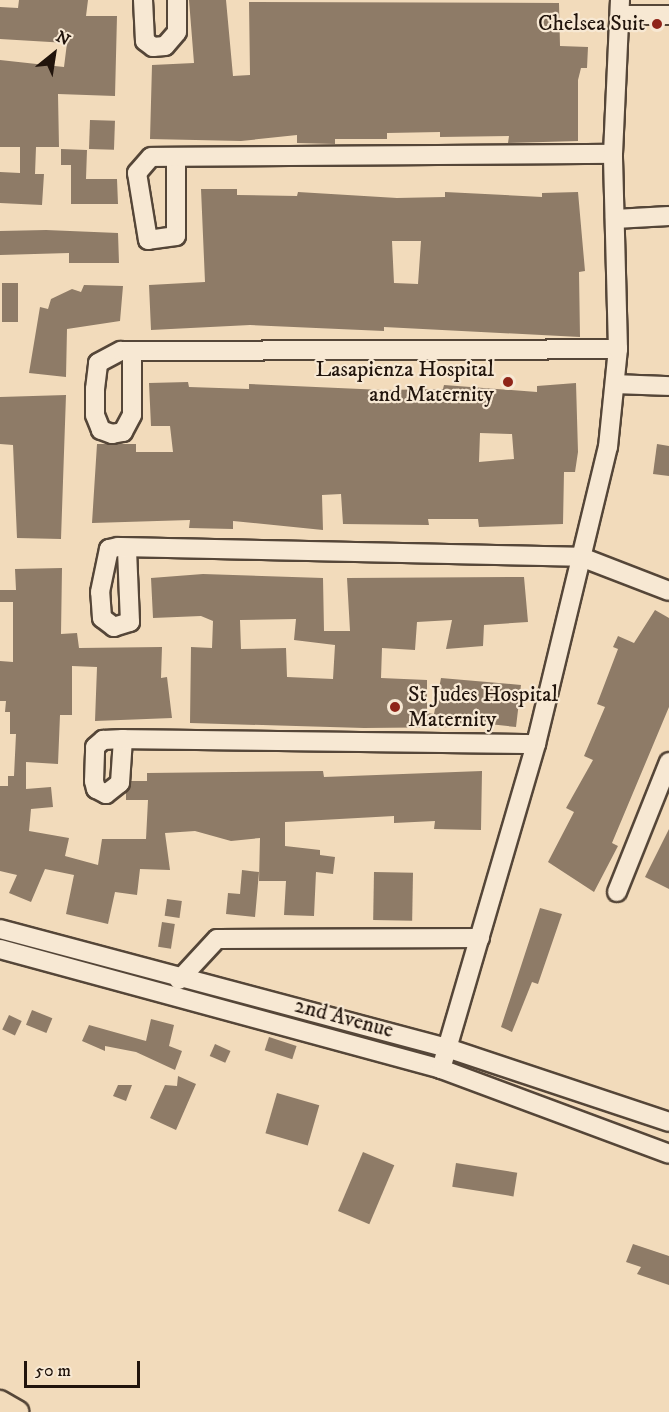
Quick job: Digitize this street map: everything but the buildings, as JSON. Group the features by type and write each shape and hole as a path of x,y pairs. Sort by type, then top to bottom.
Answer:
{"main road":[{"path":"0,1402 17,1412"}],"street":[{"path":"143,0 145,41 153,46 165,46 177,32 177,0"},
{"path":"441,1069 536,744 608,447 618,349 613,154 620,8 669,15"},
{"path":"176,157 176,236 148,240 137,173 151,157 613,154"},
{"path":"615,219 669,216"},
{"path":"132,351 618,349"},
{"path":"616,384 669,386"},
{"path":"127,550 456,551 581,557 669,591"},
{"path":"123,739 536,744"},
{"path":"617,892 669,762"},
{"name":"2nd Avenue","path":"0,929 179,980 447,1048 669,1122"},
{"path":"179,980 217,939 480,938"},
{"name":"2nd Avenue","path":"0,949 441,1069 669,1154"}],"place":[{"name":"Chelsea Suit","path":"657,24"},
{"name":"Lasapienza Hospital and Maternity","path":"508,382"},
{"name":"St Judes Hospital Maternity","path":"395,707"}]}
